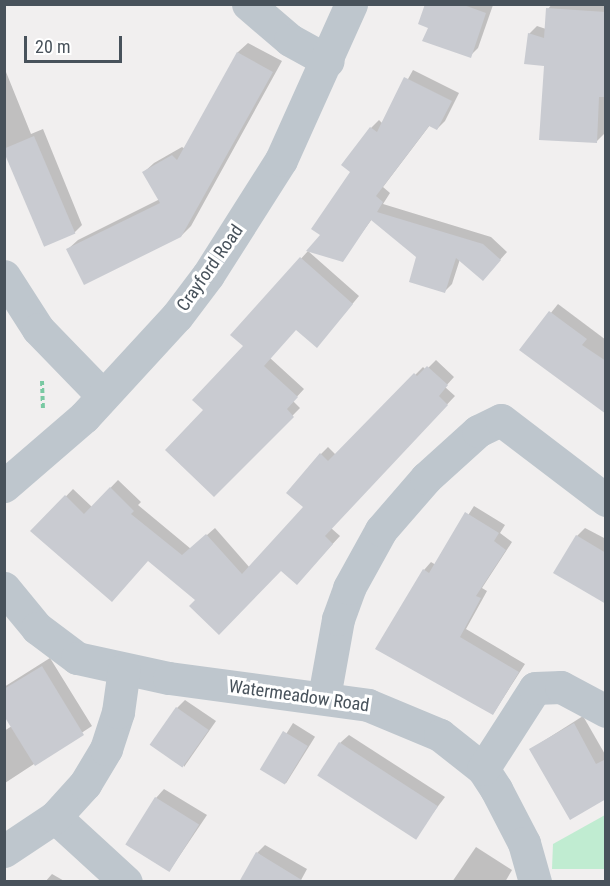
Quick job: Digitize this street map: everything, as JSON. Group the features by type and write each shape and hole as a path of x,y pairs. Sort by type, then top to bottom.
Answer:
{"street":[{"path":"248,4 290,40 328,61"},
{"name":"Crayford Road","path":"4,486 54,444 103,396 177,316 234,235 281,160 328,61 351,4"},
{"path":"4,276 49,340 103,396"},
{"path":"324,697 338,619 349,588 381,530 426,478 478,430 501,420 606,500"},
{"name":"Watermeadow Road","path":"4,588 37,628 77,658 124,669 368,705 414,722 440,735 483,769 511,815 535,882"},
{"path":"4,851 55,816 85,784 106,749 118,712 124,669"},
{"path":"483,769 535,688 561,687 606,711"},
{"path":"55,816 126,882"}],"path":[{"path":"49,340 41,354 43,423 54,444"}],"green space":[{"path":"605,815 605,869 552,869 553,844"}],"building":[{"path":"425,4 461,4 486,13 471,58 422,41 428,28 418,24"},
{"path":"546,8 606,12 606,97 599,97 597,143 539,140 544,66 524,64 528,33 544,38"},
{"path":"237,52 273,72 181,237 84,285 66,249 160,203 142,172 172,155 177,160"},
{"path":"404,77 452,101 437,130 429,126 376,196 383,202 377,212 483,244 501,260 483,281 456,258 445,293 409,282 416,257 371,220 343,262 306,251 320,235 311,229 350,172 341,165 370,127 377,132"},
{"path":"34,136 75,234 44,247 4,152 4,149"},
{"path":"300,257 353,304 317,348 296,330 264,366 298,397 287,409 294,417 214,497 165,450 203,410 192,400 243,346 230,335"},
{"path":"549,311 587,339 582,345 606,361 606,414 519,350"},
{"path":"427,366 448,385 439,396 448,405 325,536 333,544 297,585 281,571 219,635 189,606 195,600 148,561 112,602 30,531 65,495 84,514 110,487 134,511 131,514 182,555 206,534 242,574 303,507 286,493 320,453 328,461 414,373 417,376"},
{"path":"465,512 499,533 494,541 506,550 476,596 481,598 460,637 519,672 493,715 375,649 423,569 429,573"},
{"path":"576,535 606,553 606,604 553,573"},
{"path":"42,666 84,735 35,766 4,716 4,689"},
{"path":"176,707 209,730 182,768 150,745"},
{"path":"574,723 596,764 606,759 606,799 570,820 529,749"},
{"path":"283,731 308,746 285,785 260,770"},
{"path":"339,742 438,806 416,840 317,776"},
{"path":"155,797 199,825 169,872 125,844"},
{"path":"256,852 305,882 239,882"}]}
